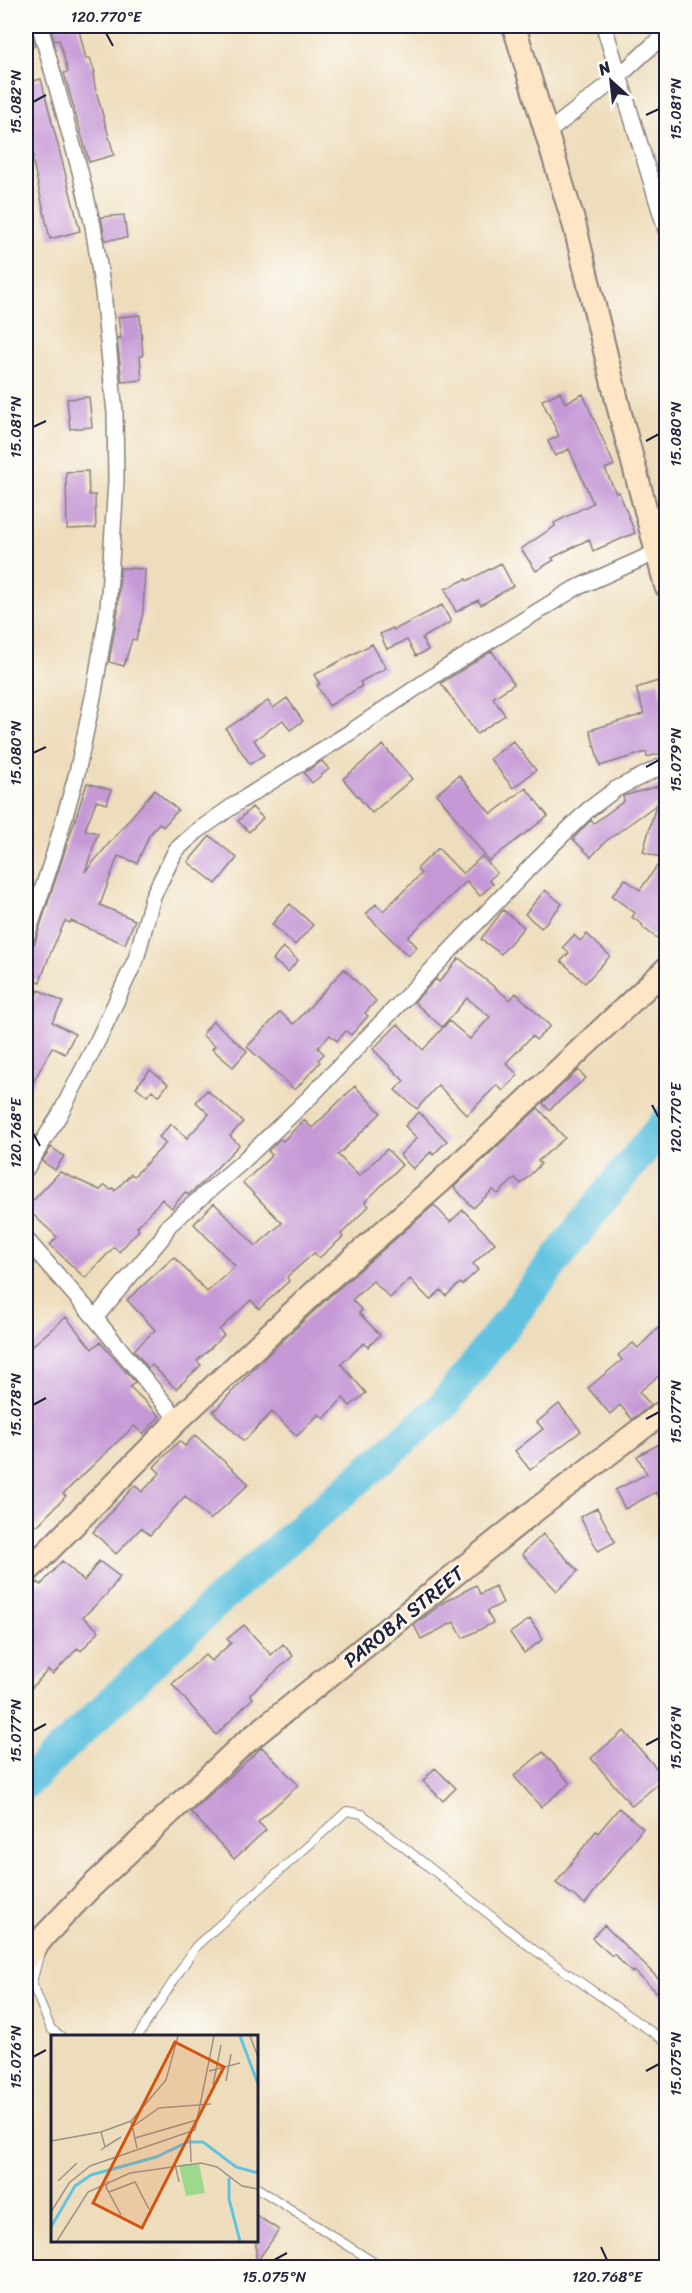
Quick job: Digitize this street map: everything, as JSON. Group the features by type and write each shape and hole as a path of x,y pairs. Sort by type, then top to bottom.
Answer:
{"main road":[{"path":"514,26 575,227 622,421 662,552 666,586"},
{"path":"26,1573 178,1420 320,1287 446,1177 666,969"},
{"name":"PAROBA STREET","path":"26,1959 45,1935 148,1832 240,1747 529,1515 666,1410"}],"street":[{"path":"26,939 57,844 76,772 93,692 108,609 116,481 115,412 103,292 93,226 40,26"},
{"path":"604,26 666,231"},
{"path":"547,133 618,77 666,33"},
{"path":"26,1169 60,1114 99,1038 136,959 153,896 176,850 196,832 240,801 349,733 441,671 574,589 662,552"},
{"path":"95,1318 161,1239 169,1225 241,1163 311,1096 534,863 588,810 616,789 666,764"},
{"path":"26,1239 95,1318 178,1420"}],"lane":[{"path":"139,2035 196,1946 347,1811 362,1814 533,1949 662,2039"},
{"path":"45,1935 32,1983 51,2029 58,2035"},
{"path":"258,2188 375,2263"}],"building":[{"path":"26,26 30,26 35,46 26,49"},
{"path":"50,26 78,26 86,59 90,58 95,73 93,73 95,87 114,155 89,162 64,73 68,72 59,40 54,41"},
{"path":"41,79 80,231 50,239 32,158 34,157 26,118 26,83"},
{"path":"124,215 127,238 105,240 101,217"},
{"path":"140,315 142,380 122,382 117,338 121,338 118,317"},
{"path":"560,392 565,403 583,394 614,465 605,469 616,493 619,492 635,533 593,551 589,539 552,558 554,560 536,571 521,549 555,526 554,523 593,503 569,449 555,456 548,441 559,436 542,400"},
{"path":"89,397 92,427 70,429 67,399"},
{"path":"88,471 89,495 95,495 96,528 67,529 66,472"},
{"path":"501,563 513,586 481,605 478,600 456,612 445,589 466,579 467,581"},
{"path":"120,568 145,569 143,613 136,640 132,639 124,666 109,662 118,610"},
{"path":"442,605 451,622 422,638 428,650 416,656 407,640 387,649 380,634 393,628 394,630"},
{"path":"372,644 386,668 360,682 362,686 329,706 314,675"},
{"path":"492,651 514,684 493,698 505,715 477,734 441,683"},
{"path":"658,681 666,709 666,752 647,757 646,752 600,766 590,730 644,714 636,688"},
{"path":"287,698 303,721 290,730 283,720 254,740 264,755 250,764 226,729 268,701 273,708"},
{"path":"513,741 536,770 513,788 490,759"},
{"path":"383,745 412,779 372,813 343,779"},
{"path":"322,761 329,769 312,783 304,773"},
{"path":"459,775 491,814 526,788 548,816 489,861 437,794"},
{"path":"87,783 111,790 107,804 96,801 85,830 98,833 85,872 154,790 178,810 163,827 159,823 149,836 137,863 118,856 100,905 135,920 125,944 71,921 70,923 65,921 40,982 26,977 26,948 32,947 35,942"},
{"path":"666,784 666,932 660,940 632,917 635,913 612,896 625,879 640,890 663,858 643,852 656,805 606,841 591,857 573,839 591,820 594,823 624,801 623,796"},
{"path":"252,807 263,818 249,832 238,821"},
{"path":"210,836 237,858 216,884 188,862"},
{"path":"438,848 463,874 482,856 497,873 489,880 493,884 480,896 467,881 408,937 417,947 408,956 366,914 376,904 383,911 421,874 417,869"},
{"path":"545,890 562,904 541,928 525,914"},
{"path":"290,904 313,925 295,945 272,924"},
{"path":"503,910 524,927 501,954 481,939"},
{"path":"587,934 610,956 585,983 561,961 569,953 563,947 574,935 580,941"},
{"path":"283,947 298,960 288,972 273,960"},
{"path":"459,958 510,1000 516,993 550,1026 536,1040 532,1036 506,1063 518,1075 503,1091 497,1085 467,1115 438,1085 417,1109 395,1090 404,1081 373,1049 398,1024 423,1050 449,1021 470,1039 490,1017 467,998 442,1027 414,1002 436,979 439,982"},
{"path":"344,969 376,1001 365,1013 368,1016 351,1035 346,1031 337,1041 330,1035 318,1048 324,1054 318,1060 320,1062 295,1090 247,1047 280,1012 294,1024"},
{"path":"39,990 63,1002 52,1022 75,1034 65,1054 52,1047 26,1096 26,1006 30,1008"},
{"path":"213,1021 247,1051 233,1067 212,1049 215,1046 202,1035"},
{"path":"150,1070 168,1084 159,1096 152,1090 147,1096 136,1087"},
{"path":"578,1070 586,1078 549,1110 543,1103"},
{"path":"355,1086 381,1113 338,1155 359,1176 387,1149 402,1165 365,1202 369,1206 341,1234 343,1237 319,1258 314,1253 287,1277 289,1281 259,1309 251,1300 219,1330 224,1335 197,1361 201,1365 176,1389 152,1365 148,1368 134,1350 155,1330 127,1300 174,1257 207,1292 235,1266 194,1224 214,1203 256,1246 282,1223 243,1183 272,1155 268,1151 280,1139 283,1141 304,1120 312,1128"},
{"path":"207,1090 243,1122 230,1136 239,1145 201,1184 188,1195 185,1192 172,1208 162,1199 119,1252 114,1247 85,1278 50,1245 57,1237 26,1208 60,1172 100,1190 105,1185 115,1191 131,1174 134,1176 166,1143 159,1137 171,1124 187,1138 209,1114 196,1102"},
{"path":"538,1108 565,1138 538,1161 541,1164 521,1184 515,1178 498,1194 493,1190 473,1208 454,1187"},
{"path":"419,1112 447,1141 433,1155 431,1152 413,1169 400,1155 417,1138 405,1126"},
{"path":"51,1147 64,1156 55,1170 42,1161"},
{"path":"434,1205 450,1222 463,1210 495,1243 473,1264 478,1270 446,1296 441,1290 430,1300 410,1279 390,1298 373,1281 352,1300 362,1310 359,1313 380,1335 368,1347 364,1343 341,1364 366,1393 350,1406 343,1398 324,1419 319,1414 297,1436 272,1412 244,1441 213,1412 258,1364 329,1297"},
{"path":"66,1317 92,1349 100,1342 135,1382 130,1387 160,1416 143,1434 134,1426 63,1494 66,1496 37,1526 26,1515 26,1351"},
{"path":"666,1320 666,1370 639,1392 651,1405 632,1419 620,1405 610,1414 588,1388 622,1360 618,1355 633,1343 638,1348"},
{"path":"559,1404 581,1431 530,1470 515,1451 543,1429 537,1422"},
{"path":"195,1435 249,1484 210,1520 185,1496 150,1535 141,1528 116,1554 93,1532 135,1485 142,1492 160,1473 154,1467 179,1441 185,1446"},
{"path":"661,1443 666,1453 666,1511 656,1492 625,1509 615,1490 647,1474 637,1456"},
{"path":"597,1508 615,1542 598,1551 580,1517"},
{"path":"543,1534 578,1571 557,1591 522,1554"},
{"path":"62,1561 84,1581 99,1561 120,1577 107,1594 83,1617 99,1631 81,1651 78,1648 53,1674 48,1670 26,1694 26,1595 38,1582 41,1585"},
{"path":"476,1585 480,1594 495,1586 503,1603 487,1611 493,1623 463,1638 454,1622 421,1639 414,1625 444,1602"},
{"path":"530,1619 543,1639 524,1653 510,1633"},
{"path":"244,1625 271,1655 283,1644 293,1656 250,1694 253,1698 216,1735 172,1684 205,1655 211,1661 231,1643 227,1639"},
{"path":"624,1731 665,1778 632,1806 591,1758"},
{"path":"262,1747 298,1785 258,1822 266,1830 234,1859 191,1812"},
{"path":"543,1752 570,1783 541,1807 514,1776"},
{"path":"435,1768 456,1788 443,1801 423,1781"},
{"path":"619,1808 643,1828 585,1904 556,1883 596,1831 598,1833"},
{"path":"604,1925 666,1986 666,1991 661,1996 634,1971 632,1973 614,1954 612,1956 592,1938"},
{"path":"258,2216 279,2230 256,2263 256,2242 258,2242"}],"waterway":[{"path":"26,1783 224,1595 443,1406 604,1197 666,1122"}]}
